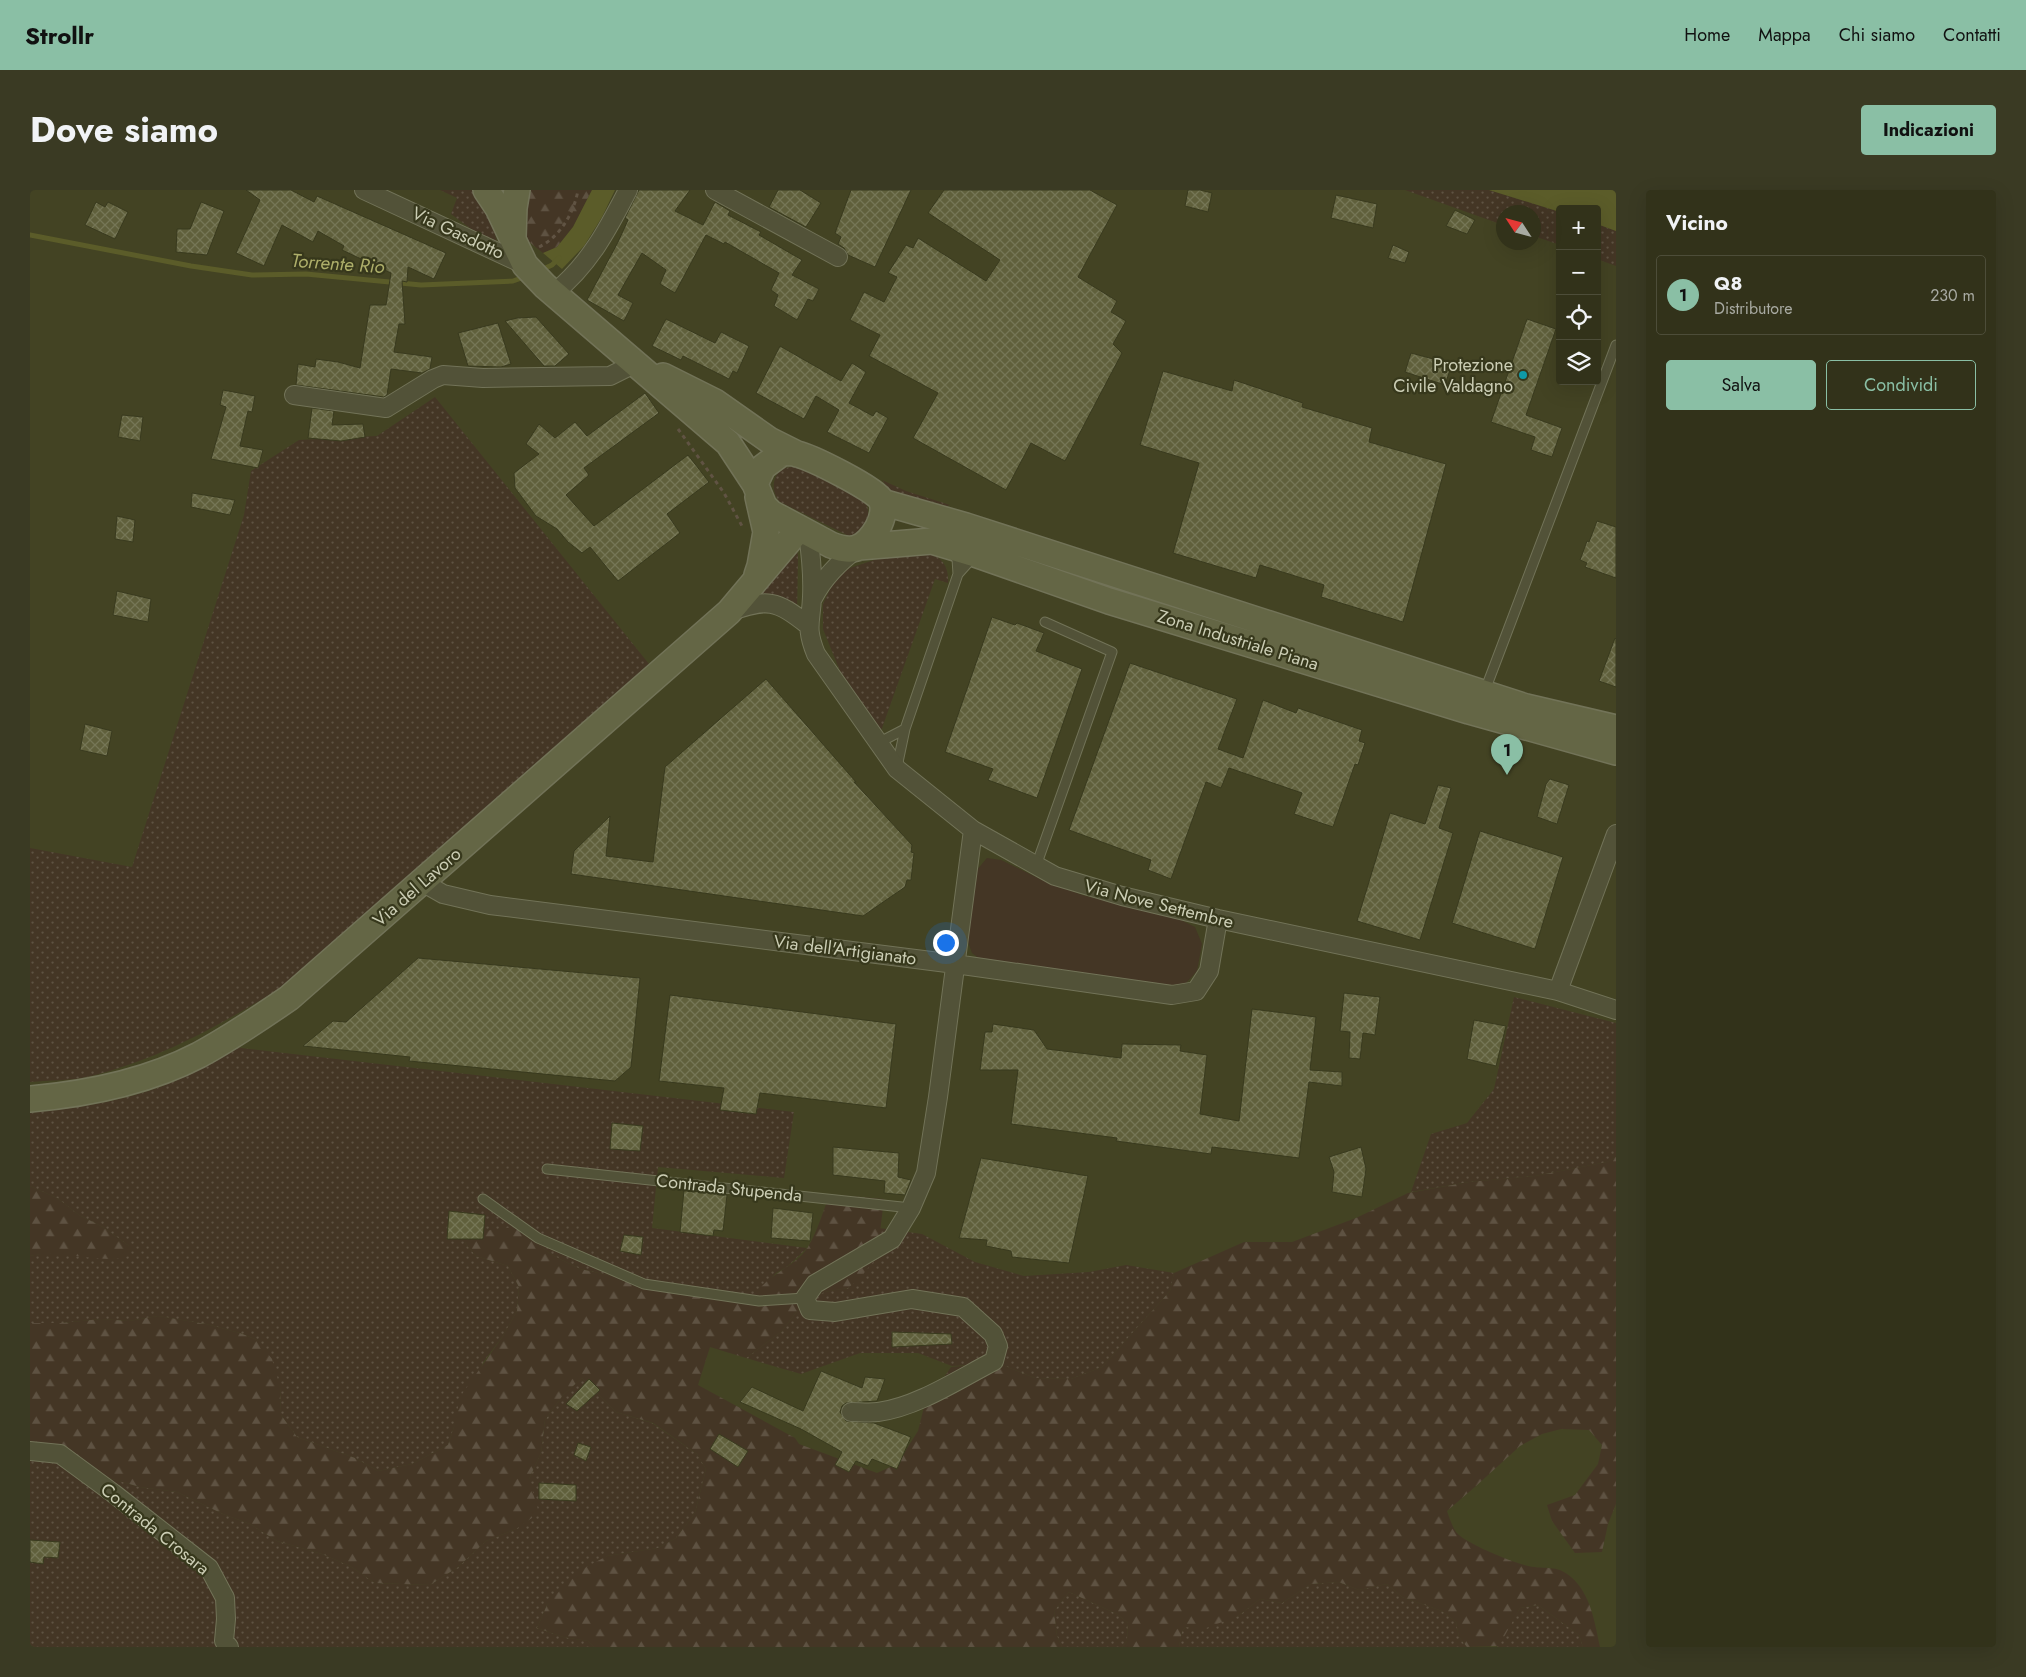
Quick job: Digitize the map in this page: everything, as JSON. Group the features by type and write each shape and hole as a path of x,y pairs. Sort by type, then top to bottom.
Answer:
{"main road":[{"path":"486,190 550,289 636,362 715,402 769,440 865,486 875,493 882,502 883,511 880,522 874,532 858,547"},
{"path":"517,190 514,208 524,251"},
{"name":"Zona Industriale Piana","path":"636,362 728,443 756,488 764,506 770,513 804,532 841,549 932,541 976,554 1109,601 1469,711 1616,752"},
{"path":"756,488 763,467 772,459 782,453 797,454"},
{"name":"Via del Lavoro","path":"753,584 760,566 766,532 756,488"},
{"name":"Zona Industriale Piana","path":"882,502 966,526 1526,707 1616,728"},
{"name":"Via del Lavoro","path":"30,1099 87,1093 168,1069 199,1055 250,1025 289,998 729,612 771,561 804,532"}],"street":[{"name":"Via Gasdotto","path":"364,190 461,234 524,251"},
{"path":"550,289 584,265 609,228 628,190"},
{"path":"715,190 838,257"},
{"path":"294,395 386,408 433,379 443,375 483,378 610,376 636,362"},
{"name":"Via Nove Settembre","path":"804,532 812,564 812,599 808,625 816,654 896,769 973,830 1055,876 1122,896 1218,920 1558,991 1616,1010"},
{"name":"Via Nove Settembre","path":"812,599 828,574 858,547"},
{"path":"729,612 754,603 778,605 808,625"},
{"path":"851,1412 877,1412 902,1406 947,1386 994,1361 998,1346 993,1334 963,1307 912,1299 835,1312 810,1310 805,1298 815,1284 892,1239 911,1208 926,1173 973,830"},
{"path":"1558,991 1616,834"},
{"name":"Via dell'Artigianato","path":"422,882 443,894 490,906 955,964 1172,995 1196,991 1209,971 1218,920"},
{"name":"Contrada Crosara","path":"30,1451 60,1454 208,1568 225,1598 224,1641 229,1647"}],"lane":[{"path":"1484,694 1616,345"},
{"path":"896,769 905,729 958,574 957,559 948,546"},
{"path":"958,574 976,554"},
{"path":"1036,866 1112,652 1045,622"},
{"path":"878,743 905,729"},
{"name":"Contrada Stupenda","path":"547,1169 911,1208"},
{"path":"483,1199 538,1238 644,1284 760,1302 805,1298"}],"path":[{"path":"524,251 547,243 565,225 578,190"},
{"path":"676,426 724,493 743,529"}],"green space":[{"path":"440,190 473,190 486,208 497,243 471,229 451,214 457,198"},
{"path":"527,190 592,190 573,227 557,247 543,253 528,241 520,209"},
{"path":"1405,190 1489,190 1537,205 1496,205 1496,222"},
{"path":"1541,206 1556,211 1556,244 1541,238"},
{"path":"1601,225 1616,231 1616,266 1601,260"},
{"path":"435,397 649,664 286,985 214,1027 141,1061 87,1077 30,1082 30,848 132,867 244,515 251,471 299,440 377,436"},
{"path":"801,466 863,498 868,515 861,533 849,536 780,502 774,489 777,475 785,468"},
{"path":"882,480 906,491 950,505 937,510 894,496"},
{"path":"788,546 796,546 798,556 797,611 778,597 760,594"},
{"path":"929,552 944,564 948,583 935,579 881,731 875,727 840,671 823,629 823,604 832,585 847,569 883,557"},
{"path":"987,858 1001,860 1042,880 1082,895 1179,919 1195,927 1202,944 1197,971 1186,983 1172,985 980,959 972,953 966,936 976,871"},
{"path":"1514,997 1616,1023 1616,1157 1607,1162 1535,1176 1469,1182 1411,1192 1431,1134 1467,1123 1494,1089"},
{"path":"233,1047 794,1112 784,1178 658,1167 652,1228 807,1248 787,1267 776,1273 754,1298 697,1294 580,1269 552,1255 515,1227 465,1243 476,1256 508,1266 519,1287 517,1311 503,1336 484,1361 454,1427 448,1445 412,1464 378,1471 355,1458 297,1437 281,1415 280,1387 257,1340 240,1333 206,1324 158,1316 129,1321 101,1319 62,1323 30,1323 30,1256 61,1254 114,1259 129,1246 103,1227 79,1215 57,1198 30,1186 30,1112 83,1106 137,1095 188,1075 211,1063"},
{"path":"1616,1157 1616,1504 1608,1524 1602,1552 1575,1553 1552,1521 1547,1505 1575,1495 1598,1464 1602,1445 1589,1430 1561,1429 1542,1434 1520,1446 1447,1511 1456,1532 1469,1542 1512,1561 1528,1566 1560,1570 1571,1577 1578,1584 1588,1601 1600,1647 1583,1647 1579,1635 1538,1605 1520,1608 1499,1646 1467,1647 1459,1637 1456,1622 1442,1611 1402,1597 1387,1584 1359,1590 1339,1582 1311,1584 1282,1603 1260,1599 1238,1616 1201,1630 1186,1627 1182,1631 1179,1647 1122,1647 1127,1641 1128,1623 1117,1614 1069,1592 1054,1611 1057,1636 1062,1647 594,1647 588,1641 563,1637 537,1628 547,1605 575,1573 607,1556 658,1548 676,1538 695,1513 706,1469 697,1454 653,1423 616,1412 582,1378 563,1395 545,1420 541,1453 529,1479 539,1513 516,1529 486,1541 458,1567 430,1585 375,1583 350,1566 322,1554 277,1541 250,1524 223,1514 177,1492 140,1487 77,1469 30,1450 30,1323 62,1323 101,1319 129,1321 158,1316 206,1324 240,1333 257,1340 272,1359 280,1387 281,1415 297,1437 355,1458 378,1471 412,1464 448,1445 460,1397 503,1336 517,1311 519,1287 508,1266 476,1256 465,1243 490,1230 515,1227 552,1255 580,1269 697,1294 754,1298 766,1283 795,1261 808,1247 820,1222 829,1196 838,1195 884,1199 877,1257 860,1278 848,1288 824,1292 798,1310 781,1332 746,1358 710,1347 698,1385 795,1438 799,1444 877,1473 897,1464 918,1431 924,1407 951,1367 985,1364 1005,1366 1035,1378 1071,1379 1102,1367 1170,1291 1174,1273 1244,1242 1292,1242 1356,1218 1408,1193 1469,1182 1535,1176 1607,1162"},
{"path":"30,1186 57,1198 79,1215 103,1227 129,1246 131,1255 112,1259 61,1254 30,1256"},
{"path":"879,1228 922,1234 975,1262 1024,1276 1089,1272 1126,1265 1174,1273 1170,1291 1102,1367 1071,1379 1035,1378 1005,1366 985,1364 952,1366 918,1353 860,1353 801,1374 746,1358 781,1332 798,1310 824,1292 848,1288 877,1257"},
{"path":"582,1378 616,1412 652,1423 697,1454 706,1469 695,1513 676,1538 658,1548 607,1556 547,1605 537,1628 563,1637 588,1641 594,1647 30,1647 30,1450 77,1469 140,1487 177,1492 223,1514 250,1524 277,1541 322,1554 350,1566 375,1583 430,1585 458,1567 486,1541 516,1529 529,1479 541,1453 545,1420 563,1395"},
{"path":"1339,1582 1359,1590 1387,1584 1402,1597 1442,1611 1456,1622 1459,1637 1467,1647 1179,1647 1182,1631 1186,1627 1238,1616 1260,1599 1282,1603 1311,1584"},
{"path":"1069,1592 1117,1614 1128,1623 1127,1641 1122,1647 1062,1647 1057,1636 1054,1611"},
{"path":"1538,1605 1579,1635 1583,1647 1497,1647 1520,1608"}],"shaded area":[{"path":"592,190 615,190 602,217 584,246 562,269 543,253 557,247 573,227"},
{"path":"1489,190 1616,190 1616,231 1601,225 1601,205 1556,205 1556,211"}],"building":[{"path":"246,190 291,190 314,202 317,196 446,253 434,279 408,267 407,282 402,281 405,324 399,324 394,352 432,357 430,369 422,373 391,369 387,395 384,397 296,385 298,364 315,367 316,359 360,368 370,305 386,305 391,273 342,250 344,246 318,231 313,242 282,225 264,266 236,253 260,200"},
{"path":"639,190 690,190 675,211 703,225 715,202 730,211 728,215 761,232 759,235 802,260 792,275 819,289 813,301 808,299 797,320 774,306 778,295 771,290 779,273 725,242 724,244 706,235 675,293 660,284 666,270 642,253 618,295 633,303 624,321 587,300 618,242 628,220 625,218"},
{"path":"778,190 800,190 821,203 806,227 769,207"},
{"path":"851,190 911,190 875,267 848,255 844,248 838,244 841,237 835,233"},
{"path":"944,190 1090,190 1117,205 1078,277 1117,301 1111,312 1126,321 1113,344 1122,353 1065,461 1031,443 1006,490 913,438 938,393 869,356 880,335 850,320 864,292 884,302 897,277 888,273 906,245 913,248 918,238 986,281 1000,260 928,213"},
{"path":"1188,190 1212,193 1208,212 1185,206"},
{"path":"1336,195 1377,204 1373,228 1331,218"},
{"path":"96,202 105,207 108,202 128,212 115,239 85,225"},
{"path":"201,202 224,211 207,255 176,252 177,229 190,229"},
{"path":"1455,210 1475,220 1467,234 1446,226"},
{"path":"1393,245 1409,252 1405,263 1388,258"},
{"path":"536,317 569,354 555,366 544,366 505,321"},
{"path":"666,319 715,343 721,332 749,346 737,373 733,371 729,379 683,356 681,360 652,346"},
{"name":"Protezione Civile Valdagno","path":"1527,319 1556,329 1526,415 1562,428 1552,457 1531,450 1535,437 1491,422"},
{"path":"498,323 511,364 501,367 468,366 458,333"},
{"path":"780,346 841,381 852,363 866,372 849,403 873,416 876,411 888,418 869,453 827,432 839,410 816,396 804,419 756,393"},
{"path":"1411,353 1452,364 1445,385 1405,372"},
{"path":"1163,371 1232,391 1234,380 1303,403 1302,407 1372,428 1369,442 1446,464 1403,622 1321,597 1324,585 1260,565 1256,578 1173,553 1199,463 1140,445"},
{"path":"223,390 255,396 252,412 248,411 240,446 263,450 258,468 211,459 226,407 220,405"},
{"path":"645,393 659,413 584,468 589,475 566,495 594,526 688,455 709,482 667,514 680,533 618,581 590,547 582,553 568,542 557,529 536,516 515,488 514,473 539,454 526,444 539,424 555,438 575,422 587,436"},
{"path":"312,408 334,411 332,425 363,424 365,437 341,441 308,438"},
{"path":"122,415 143,417 140,441 118,437"},
{"path":"192,493 235,500 230,515 191,507"},
{"path":"117,516 135,520 133,542 115,539"},
{"path":"1597,521 1616,527 1616,578 1585,567 1587,563 1580,560"},
{"path":"117,591 151,599 148,622 113,615"},
{"path":"992,617 1015,625 1017,623 1044,633 1036,651 1082,669 1037,798 988,780 993,769 945,752"},
{"path":"1616,639 1616,687 1599,681"},
{"path":"1130,663 1237,699 1218,749 1243,758 1263,700 1296,713 1298,708 1362,730 1359,741 1365,743 1358,765 1355,764 1333,827 1294,814 1302,793 1229,768 1221,788 1206,782 1171,879 1148,870 1151,860 1069,830"},
{"path":"766,679 856,782 854,782 912,845 911,852 914,853 911,880 907,880 905,887 863,916 571,874 574,851 610,816 606,856 653,862 665,767"},
{"path":"85,724 112,731 107,756 80,750"},
{"path":"1550,779 1569,785 1557,824 1537,817 1546,784"},
{"path":"1438,785 1451,788 1439,828 1453,833 1420,940 1357,921 1390,813 1425,824"},
{"path":"1480,831 1563,857 1535,949 1452,923"},
{"path":"418,958 640,978 631,1067 615,1081 409,1061 410,1057 303,1046 333,1021 346,1022"},
{"path":"1344,993 1380,997 1375,1035 1363,1033 1360,1059 1349,1058 1350,1032 1340,1031"},
{"path":"670,995 896,1024 886,1108 760,1093 756,1114 720,1110 724,1088 659,1081"},
{"path":"1252,1009 1316,1017 1310,1070 1342,1072 1342,1086 1309,1082 1299,1158 1212,1147 1211,1154 1116,1141 1117,1138 1011,1124 1018,1070 980,1070 985,1032 992,1032 993,1024 1034,1030 1047,1049 1121,1058 1122,1044 1181,1045 1180,1051 1207,1055 1200,1114 1239,1121"},
{"path":"1474,1020 1506,1026 1496,1066 1467,1059"},
{"path":"612,1123 643,1126 640,1151 610,1149"},
{"path":"833,1147 899,1153 898,1177 911,1180 905,1195 884,1193 885,1181 833,1175"},
{"path":"1361,1147 1366,1169 1362,1197 1332,1192 1334,1172 1329,1157"},
{"path":"981,1158 1088,1176 1069,1263 1012,1257 1011,1251 986,1246 987,1240 959,1238"},
{"path":"684,1190 727,1195 723,1231 714,1230 713,1236 680,1232"},
{"path":"773,1208 813,1213 810,1241 771,1238"},
{"path":"449,1211 485,1215 483,1239 447,1239"},
{"path":"624,1235 643,1237 641,1255 620,1251"},
{"path":"892,1332 951,1334 952,1344 892,1347"},
{"path":"821,1371 862,1388 865,1377 885,1379 877,1401 846,1403 842,1406 840,1412 846,1421 874,1423 911,1437 897,1469 872,1459 868,1466 856,1461 849,1472 835,1465 842,1452 801,1429 740,1402 752,1387 803,1411"},
{"path":"589,1379 600,1390 577,1411 566,1404"},
{"path":"719,1434 748,1451 738,1467 710,1449"},
{"path":"578,1443 591,1447 586,1461 574,1455"},
{"path":"539,1483 576,1485 576,1501 539,1499"},
{"path":"30,1540 60,1542 58,1558 44,1557 43,1564 30,1562"}],"waterway":[{"name":"Torrente Rio","path":"30,235 191,266 252,275 306,274 421,285 513,281 527,276"},
{"name":"Torrente Rio","path":"539,271 552,265 559,258"}],"place":[{"name":"Protezione Civile Valdagno","path":"1523,375"},
{"name":"Q8","path":"1507,775"}]}
